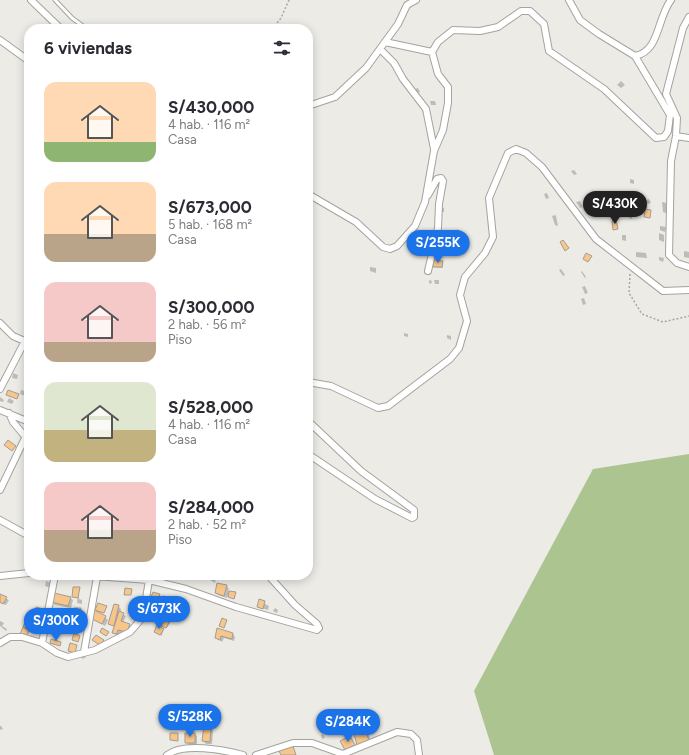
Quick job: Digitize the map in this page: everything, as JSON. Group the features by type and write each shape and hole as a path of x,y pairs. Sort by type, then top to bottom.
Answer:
{"street":[{"path":"31,0 55,24"},
{"path":"313,104 335,96 366,68 398,24 408,2 416,0"},
{"path":"569,0 580,20 599,34 635,56 677,118 676,136 671,161 669,255 677,262 689,267"},
{"path":"635,56 644,54 655,41 661,16 671,0"},
{"path":"425,202 434,151 443,130 448,103 448,87 438,74 432,52 438,42 453,30 480,31 498,27 521,10 530,11 544,24 549,51 604,89 656,138 664,137 668,131 670,115 663,96 682,28 689,17"},
{"path":"0,40 24,57"},
{"path":"385,42 432,52"},
{"path":"380,49 394,63 403,79 426,109 434,151"},
{"path":"676,136 689,138"},
{"path":"313,383 331,386 378,408 388,406 450,359 459,348 467,320 460,295 465,277 485,253 493,237 489,198 508,153 516,150 526,154 542,167 596,239 663,291 689,290"},
{"path":"313,197 356,222 383,247 390,250 397,246 415,226 437,179 441,178 443,181 439,204 438,228 428,271"},
{"path":"0,324 13,336 24,341"},
{"path":"0,389 24,347"},
{"path":"0,410 24,420"},
{"path":"9,413 13,422 24,436"},
{"path":"313,426 361,471 414,510 414,517 412,518 406,516 375,499 313,457"},
{"path":"0,490 24,446"},
{"path":"0,520 24,533"},
{"path":"0,576 24,573"},
{"path":"42,643 54,580"},
{"path":"84,652 96,580"},
{"path":"0,642 10,637 22,637 42,643 57,653 68,657 95,650 130,632 144,617 149,580 186,589 236,607 317,630 319,628 317,624 295,605 272,580"},
{"path":"256,755 293,743 312,743 343,755 397,732 411,734 418,740 419,755"},
{"path":"166,755 171,752 197,748 226,751 243,755"}],"lane":[{"path":"55,0 72,18 80,24"}],"path":[{"path":"276,24 281,18 289,0"},
{"path":"630,266 629,293 642,314 663,322 689,316"}],"green space":[{"path":"689,454 689,755 494,755 474,691 593,469"}],"building":[{"path":"645,209 651,210 650,218 644,217"},
{"path":"616,220 618,229 613,230 612,221"},
{"path":"563,240 569,248 565,251 560,242"},
{"path":"586,253 592,256 588,262 583,259"},
{"path":"433,260 443,261 442,267 433,267"},
{"path":"8,390 19,394 17,399 6,395"},
{"path":"8,440 16,446 12,451 4,445"},
{"path":"217,583 227,585 224,596 215,593"},
{"path":"73,587 80,587 78,598 72,597"},
{"path":"125,588 132,589 131,595 124,595"},
{"path":"229,591 236,592 234,599 228,597"},
{"path":"153,592 160,594 158,600 151,597"},
{"path":"54,593 71,597 68,606 51,602"},
{"path":"0,594 7,597 3,604 0,602"},
{"path":"259,599 265,601 263,609 257,607"},
{"path":"98,603 107,606 104,613 95,610"},
{"path":"114,604 119,605 114,626 108,624"},
{"path":"36,607 43,609 42,614 35,612"},
{"path":"74,608 81,608 80,615 73,614"},
{"path":"94,610 106,616 102,624 90,618"},
{"path":"119,611 124,613 121,621 130,624 127,632 118,630 117,634 112,633"},
{"path":"160,611 166,613 164,619 158,617"},
{"path":"49,613 61,616 62,613 68,614 67,618 72,619 68,632 57,629 58,624 47,621"},
{"path":"168,614 172,616 166,628 161,626"},
{"path":"27,618 41,623 37,632 23,627"},
{"path":"222,618 227,620 224,628 219,626"},
{"path":"157,625 164,629 160,635 154,632"},
{"path":"23,627 29,631 26,637 20,634"},
{"path":"102,628 109,632 106,636 100,632"},
{"path":"217,628 233,633 232,639 221,636 220,640 215,638"},
{"path":"74,633 80,636 78,642 72,640"},
{"path":"96,635 104,640 100,645 92,640"},
{"path":"51,639 61,642 60,646 50,643"},
{"path":"70,643 77,645 75,653 68,651"},
{"path":"356,710 359,714 351,722 347,719"},
{"path":"204,726 211,727 210,742 202,741"},
{"path":"347,727 349,732 342,735 340,729"},
{"path":"366,731 369,741 357,745 354,734"},
{"path":"170,733 178,733 178,741 170,740"},
{"path":"185,733 195,733 195,743 185,743"},
{"path":"350,736 355,745 345,750 340,741"},
{"path":"293,746 296,755 281,755 279,751"}]}
